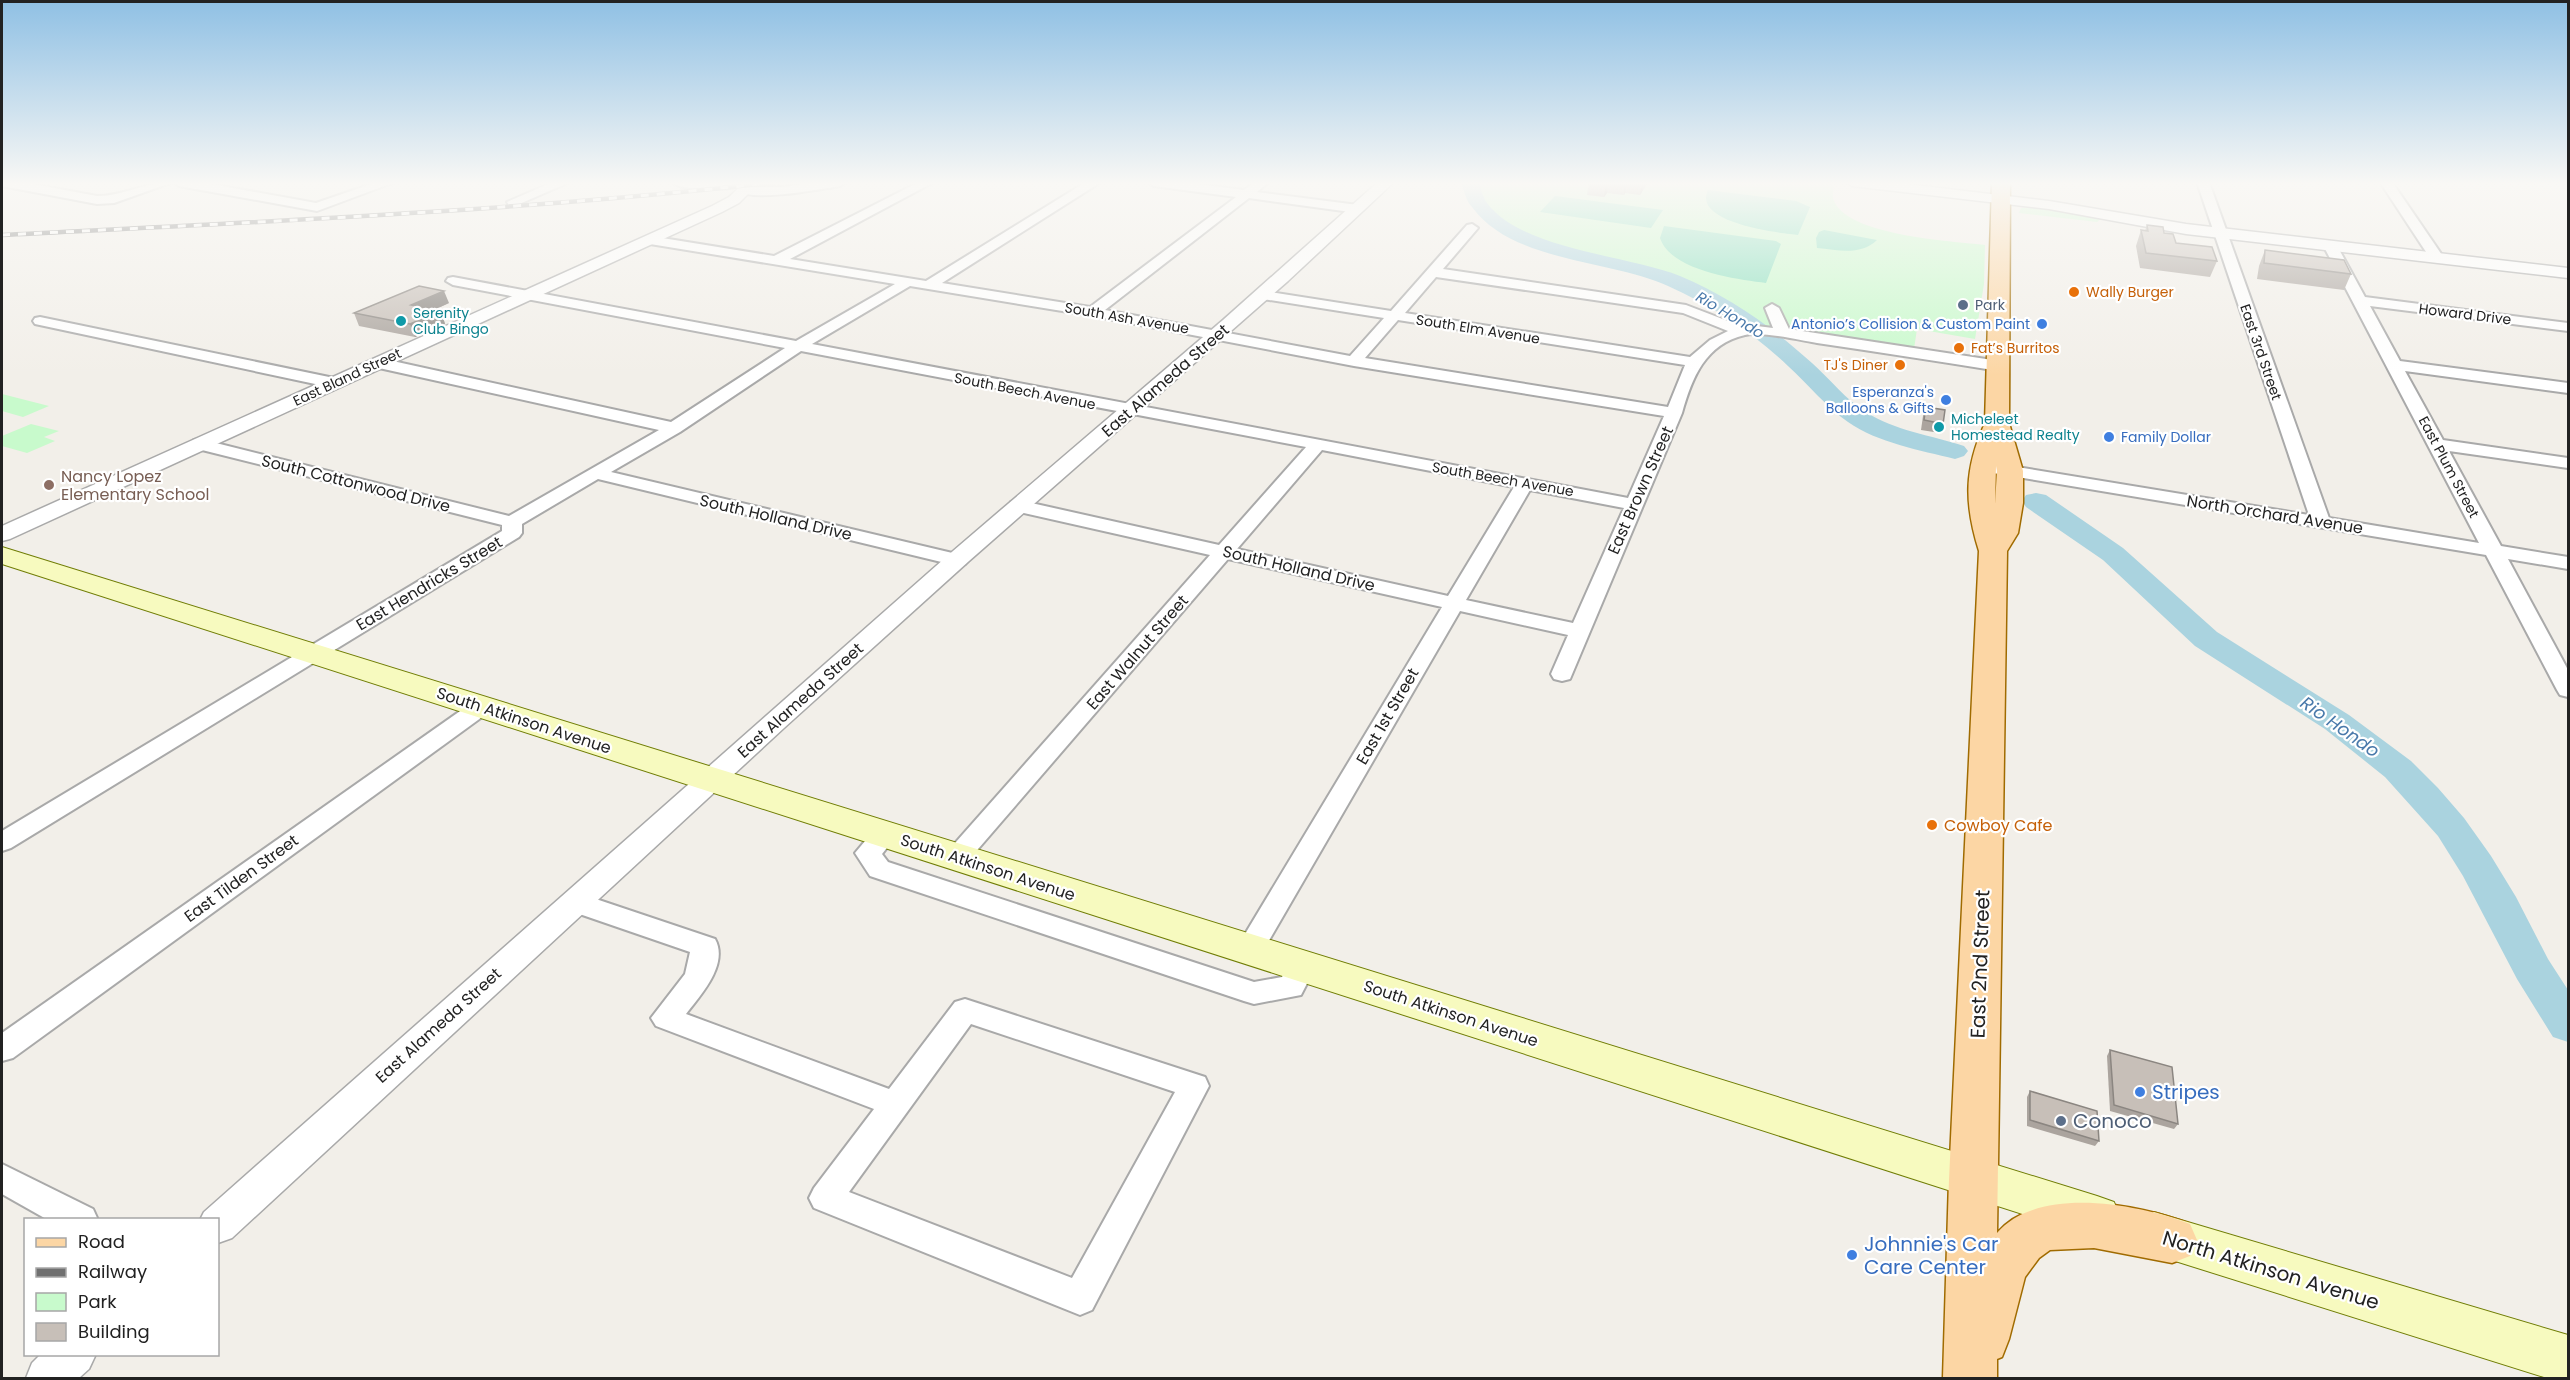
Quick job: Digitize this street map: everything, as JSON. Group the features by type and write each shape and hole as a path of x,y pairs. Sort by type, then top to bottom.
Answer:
{"main road":[{"name":"East 2nd Street","path":"1993,550 2004,532 2007,521 2010,471 1997,423 2000,246"},
{"name":"East 2nd Street","path":"1971,1378 1974,1180 1993,550 1982,516 1981,466 1983,453 1997,423"},
{"name":"South Atkinson Avenue","path":"2,555 1974,1180"},
{"name":"North Atkinson Avenue","path":"1974,1180 2172,1240 2551,1363"},
{"path":"1971,1378 1998,1282 2007,1263 2022,1241 2046,1228 2077,1224 2172,1240"}],"street":[{"name":"East Bland Street","path":"2,534 636,246"},
{"name":"South Ash Avenue","path":"691,246 1093,312 1354,361 1674,413"},
{"path":"777,260 803,246"},
{"path":"929,285 991,246"},
{"path":"1093,312 1179,246"},
{"name":"East Alameda Street","path":"219,1224 711,779 1018,506 1218,335 1317,246"},
{"path":"1354,361 1456,246"},
{"name":"East 3rd Street","path":"2224,246 2320,522"},
{"name":"East Plum Street","path":"2330,246 2568,690"},
{"path":"2334,246 2568,273"},
{"path":"2429,246 2437,258"},
{"path":"1433,272 1680,308 1729,327 1747,330 1778,332 1999,366"},
{"name":"South Beech Avenue","path":"453,281 1130,411 1634,504"},
{"name":"East Hendricks Street","path":"2,842 312,652 512,533 512,522 674,428 797,347 908,282"},
{"name":"South Elm Avenue","path":"1263,295 1693,362"},
{"name":"Howard Drive","path":"2361,301 2568,327"},
{"path":"1772,308 1778,332"},
{"path":"40,321 334,383"},
{"name":"East Brown Street","path":"1562,674 1674,413 1685,376 1693,362 1708,348 1747,330"},
{"path":"379,363 674,428"},
{"path":"2395,365 2568,388"},
{"name":"South Cottonwood Drive","path":"200,444 512,522"},
{"path":"2436,444 2568,463"},
{"name":"East Walnut Street","path":"957,857 1317,445"},
{"name":"North Orchard Avenue","path":"1981,466 2568,562"},
{"name":"South Holland Drive","path":"594,473 958,560"},
{"name":"East 1st Street","path":"1250,949 1525,483"},
{"name":"South Holland Drive","path":"1018,506 1579,631"},
{"name":"East Tilden Street","path":"2,1049 481,707"},
{"path":"885,834 868,853 879,869 1254,993 1291,987 1302,966"},
{"path":"575,902 705,946 699,977 666,1018 896,1104"},
{"path":"965,1010 1194,1086 1080,1298 826,1198 896,1104 965,1010"},
{"path":"2,1178 77,1218"},
{"path":"48,1378 72,1356"}],"green space":[{"path":"1548,246 1985,246 1984,284 1975,339 1917,329 1914,349 1755,326 1673,281 1635,267"},
{"path":"1665,246 1780,246 1766,283 1722,276 1690,266"},
{"path":"1817,246 1867,246 1841,251"},
{"path":"2,394 49,406 23,417 2,411"},
{"path":"31,424 59,431 44,437 55,441 27,453 2,446 2,436"}],"building":[{"path":"2145,246 2212,247 2217,261 2146,253"},
{"path":"2265,250 2344,260 2351,274 2264,263"},
{"path":"419,286 444,291 411,305 441,311 410,324 354,313"},
{"path":"1926,407 1945,410 1943,424 1924,420"},
{"name":"Stripes","path":"2110,1050 2172,1067 2178,1124 2114,1105"},
{"name":"Conoco","path":"2030,1091 2097,1111 2099,1141 2030,1120"}],"waterway":[{"name":"Rio Hondo","path":"1550,246 1649,272 1672,280 1704,296 1746,319 1763,332 1856,417 1879,429 1955,451"},
{"name":"Rio Hondo","path":"2036,501 2113,554 2206,639 2337,722 2398,769 2451,827 2477,866 2496,897 2532,968 2568,1025"}],"place":[{"name":"Wally Burger","path":"2074,292"},
{"name":"Park","path":"1963,305"},
{"name":"Serenity Club Bingo","path":"401,321"},
{"name":"Antonio’s Collision & Custom Paint","path":"2042,324"},
{"name":"Fat’s Burritos","path":"1959,348"},
{"name":"TJ's Diner","path":"1900,365"},
{"name":"Esperanza's Balloons & Gifts","path":"1946,400"},
{"name":"Micheleet Homestead Realty","path":"1939,427"},
{"name":"Family Dollar","path":"2109,437"},
{"name":"Nancy Lopez Elementary School","path":"49,485"},
{"name":"Cowboy Cafe","path":"1932,825"},
{"name":"Stripes","path":"2140,1092"},
{"name":"Conoco","path":"2061,1121"},
{"name":"Johnnie's Car Care Center","path":"1852,1255"}]}
